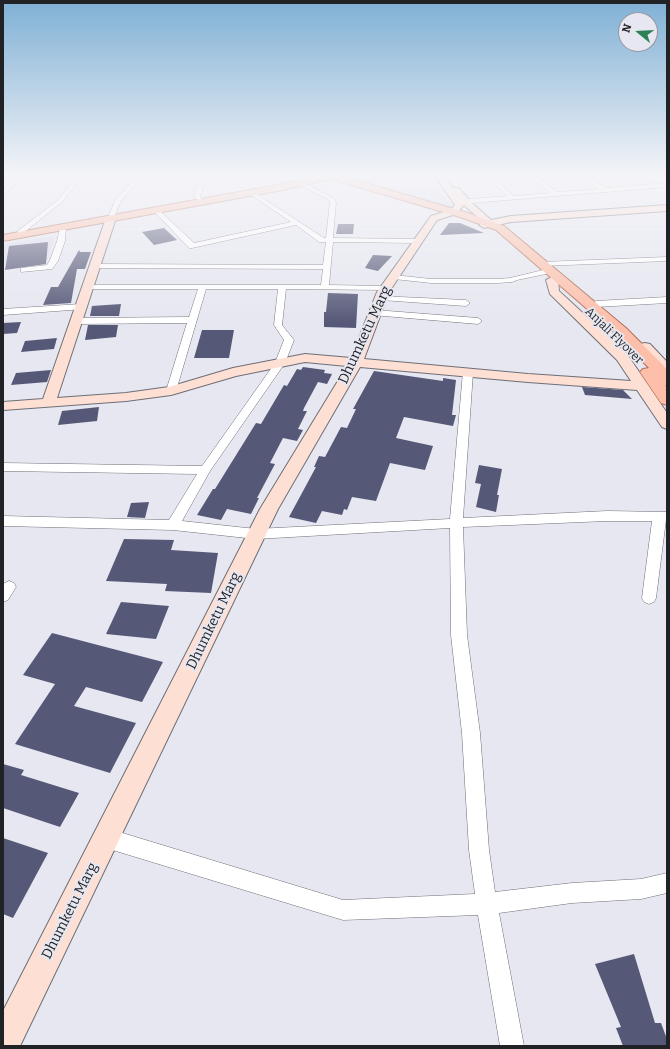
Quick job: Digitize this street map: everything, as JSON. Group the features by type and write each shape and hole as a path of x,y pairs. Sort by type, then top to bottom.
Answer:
{"main road":[{"path":"3,237 72,225"},
{"path":"3,237 79,225"},
{"path":"488,225 509,234 546,272 569,289"},
{"name":"Anjali Flyover","path":"546,272 621,331 652,362 667,381"},
{"name":"Anjali Flyover","path":"569,289 646,367 667,400"}],"street":[{"path":"20,233 21,230 28,225"},
{"path":"49,402 108,225"},
{"path":"171,225 196,251 206,266"},
{"path":"196,251 290,225"},
{"path":"300,225 322,240 419,241"},
{"path":"325,287 330,225"},
{"name":"Dhumketu Marg","path":"3,1045 269,509 356,362 383,293 430,225"},
{"path":"24,270 49,267 54,261 61,240 63,228"},
{"path":"394,277 431,281 498,281 512,280 514,278 546,272 667,259"},
{"path":"95,266 327,267"},
{"path":"546,272 554,292 622,358 667,424"},
{"path":"88,286 325,287 466,303"},
{"path":"171,391 203,286"},
{"path":"173,525 205,470 280,362 290,340 278,325 282,287"},
{"path":"569,289 584,293 650,352 667,370"},
{"path":"596,304 667,300"},
{"path":"3,312 81,307"},
{"path":"375,313 478,321"},
{"path":"76,321 192,320"},
{"path":"650,352 667,353"},
{"path":"3,406 126,397 171,391 234,372 305,358 642,386"},
{"path":"468,372 456,523 459,635 471,733 479,850 486,904 512,1046"},
{"path":"3,467 205,470"},
{"path":"3,521 173,525 256,534 607,516 663,517 649,598"},
{"path":"106,838 343,910 486,904 572,893 641,889 667,883"}],"shaded area":[{"path":"55,236 48,260 6,264 3,262 3,244"}],"building":[{"path":"338,225 354,225 353,234 336,234"},
{"path":"448,225 465,225 484,233 440,235"},
{"path":"164,228 177,240 154,245 142,232"},
{"path":"48,242 46,264 5,270 9,246"},
{"path":"79,250 80,252 91,252 85,269 77,269 71,303 43,305 51,287 58,287"},
{"path":"373,255 392,256 378,271 365,268"},
{"path":"328,293 358,294 356,328 324,327 324,312 326,312"},
{"path":"121,304 119,316 90,316 92,306"},
{"path":"21,322 17,333 3,334 3,323"},
{"path":"88,325 118,325 116,337 85,340"},
{"path":"202,330 234,330 229,358 194,358"},
{"path":"57,338 54,349 21,352 25,341"},
{"path":"303,367 325,370 324,373 332,374 327,384 318,382 304,408 303,411 307,411 298,429 303,430 297,441 283,438 270,463 275,464 257,498 259,498 251,514 227,509 221,520 197,515 256,423 261,424 284,385 287,386 297,369 301,370"},
{"path":"51,370 47,382 11,385 16,373"},
{"path":"374,371 443,381 443,378 456,380 452,415 456,415 453,426 404,417 396,438 433,446 425,470 390,463 376,501 352,497 347,510 344,509 342,515 322,511 316,523 289,517 316,467 314,467 319,456 325,457 341,427 347,428 356,409 353,409"},
{"path":"582,387 623,390 632,399 585,395"},
{"path":"99,407 97,421 58,425 62,411"},
{"path":"479,465 502,469 497,495 499,495 496,512 476,507 481,484 475,483"},
{"path":"149,502 145,518 127,517 131,503"},
{"path":"124,539 174,540 171,550 218,553 211,593 165,591 167,584 106,581"},
{"path":"121,602 169,606 156,639 106,634"},
{"path":"52,633 163,662 142,702 86,687 74,706 136,723 110,773 15,744 55,684 23,675"},
{"path":"3,764 24,770 21,775 79,793 60,827 3,808"},
{"path":"3,838 48,853 13,918 3,914"},
{"path":"634,954 655,1023 661,1023 667,1039 667,1046 623,1046 616,1028 621,1027 595,964"}]}
